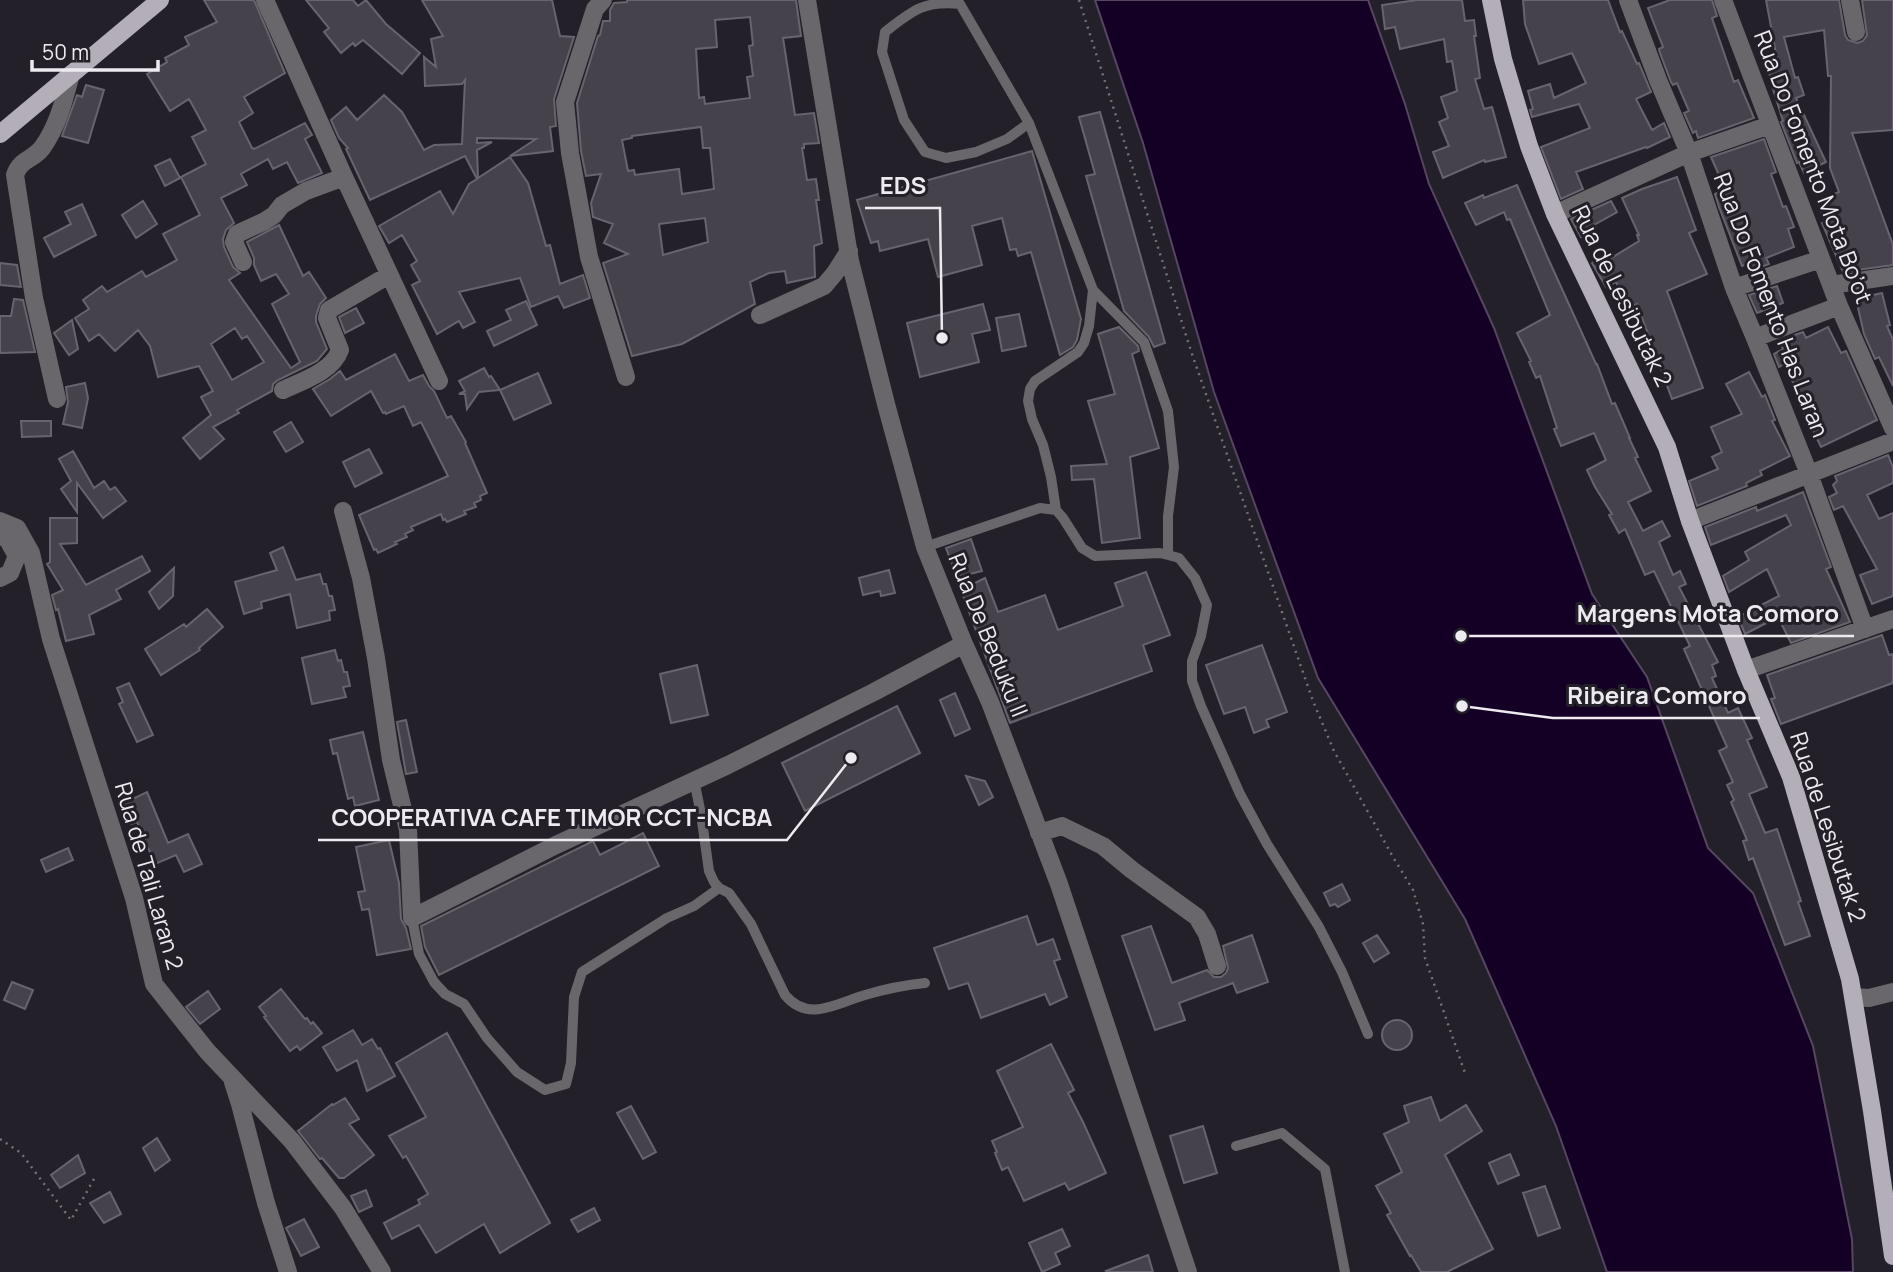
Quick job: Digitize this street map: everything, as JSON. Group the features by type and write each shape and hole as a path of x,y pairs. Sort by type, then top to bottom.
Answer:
{"main road":[{"path":"0,134 160,0"},
{"name":"Rua de Lesibutak 2","path":"1491,0 1503,59 1529,146 1555,214 1667,447 1690,521 1746,670 1791,777 1850,979 1893,1256"}],"street":[{"path":"265,0 439,381"},
{"path":"603,0 595,9 565,102 570,153 589,257 626,377"},
{"name":"Rua De Beduku II","path":"807,0 849,251 886,404 925,547 990,702 1059,884 1188,1272"},
{"name":"Rua Do Fomento Has Laran","path":"1628,0 1689,153 1734,288 1809,474 1865,629"},
{"name":"Rua Do Fomento Mota Bo’ot","path":"1723,0 1839,306 1893,428"},
{"path":"1850,0 1856,32"},
{"path":"57,399 34,298 15,175 18,166 40,151 57,121 71,74"},
{"path":"1555,214 1689,153 1770,125"},
{"path":"243,262 234,242 237,234 265,221 282,205 306,191 344,177"},
{"path":"760,315 824,286 849,251"},
{"path":"1734,288 1821,259"},
{"path":"283,390 313,376 337,359 340,350 327,318 329,310 389,275"},
{"path":"1831,285 1893,276"},
{"path":"1755,338 1839,306"},
{"path":"1690,521 1893,441"},
{"path":"343,511 361,578 391,760 408,830 412,918 556,845 874,692 964,644"},
{"name":"Rua de Tali Laran 2","path":"0,521 17,528 31,553 51,639 134,898 154,984 207,1051 292,1141 343,1208 382,1272"},
{"path":"0,534 8,540 17,556 10,573 0,578"},
{"path":"1746,670 1893,619"},
{"path":"1039,833 1062,826 1103,846 1197,917 1208,934 1217,966"},
{"path":"1853,997 1869,998 1893,992"},
{"path":"230,1076 288,1272"}],"lane":[{"path":"1029,123 1007,139 976,152 946,158 925,152 904,120 882,52 885,32 914,9 941,1 960,4 1029,123 1093,290 1144,342 1168,411 1174,467 1168,516 1168,555"},
{"path":"1093,290 1090,326 1078,352 1035,381 1030,389 1028,401 1051,477 1056,509 1082,548 1096,556 1160,553 1179,558 1195,578 1207,605 1192,661 1192,681 1201,706 1240,794 1319,927 1342,972 1368,1034"},
{"path":"925,547 1040,508 1056,509"},
{"path":"694,780 709,871 719,888 729,893 743,911 791,1002 810,1010 825,1008 844,1004 864,995 925,983"},
{"path":"412,918 419,954 434,982 445,994 464,1004 487,1038 517,1072 545,1090 566,1084 571,1063 574,997 582,972 667,918 694,906 719,888"},
{"path":"1236,1146 1282,1133 1325,1169 1345,1272"}],"path":[{"path":"1079,0 1192,354 1313,701 1334,751 1413,890 1423,924 1425,958 1465,1073"},
{"path":"0,1139 21,1153 71,1220 95,1177"}],"shaded area":[{"path":"1095,0 1368,0 1405,104 1429,184 1494,328 1592,594 1647,677 1708,848 1753,893 1813,1046 1852,1239 1853,1272 1607,1272 1556,1126 1465,919 1318,678 1214,392 1143,143"}],"building":[{"path":"204,0 254,0 285,73 244,97 253,113 239,122 252,148 305,123 312,135 305,139 322,173 298,183 287,162 273,169 268,159 241,174 247,185 221,198 234,223 226,230 224,247 233,267 240,273 229,280 291,368 300,362 272,304 289,294 276,274 261,281 247,242 279,225 303,276 309,272 326,298 320,304 316,322 327,349 317,361 278,380 273,384 272,391 213,427 224,439 200,459 183,438 211,415 201,397 213,391 199,366 158,377 150,346 138,330 115,351 99,334 89,341 75,318 89,309 83,300 102,286 107,292 142,271 146,277 177,260 163,234 200,215 181,177 206,164 192,137 206,130 189,99 170,111 147,74 167,62 165,58 189,45 185,37 217,22","holes":["235,328 242,339 247,336 264,362 232,380 211,344"]},
{"path":"306,0 353,0 358,6 366,0 386,24 420,53 402,74 363,40 355,46 353,43 341,53 324,32 329,28"},
{"path":"422,0 552,0 560,36 574,37 554,99 556,126 550,127 553,151 510,156 536,139 477,138 477,143 492,142 477,150 478,178 510,157 528,183 546,246 550,245 560,284 583,275 590,298 564,308 558,296 531,307 520,278 459,292 475,322 463,328 459,321 437,334 412,285 420,281 411,265 417,261 402,235 389,243 379,226 440,191 453,214 469,184 477,179 465,156 370,200 346,149 348,148 339,138 331,120 346,107 357,120 384,95 402,112 424,150 434,145 462,144 465,80 462,84 425,86 424,57 436,67 431,39 443,36"},
{"path":"796,0 801,36 783,38 795,115 814,113 819,143 804,144 802,148 807,180 816,179 822,243 814,246 815,277 787,283 785,271 769,273 750,282 755,304 682,344 632,356 603,263 628,254 604,243 613,224 593,217 591,203 601,174 586,176 577,103 603,21 610,21 610,10 614,3","holes":["750,17 753,45 749,46 753,76 747,77 750,98 705,104 704,97 699,98 696,49 717,47 715,20","701,127 703,148 710,148 714,189 682,194 679,169 635,175 634,170 628,171 622,140 632,136","705,218 708,242 663,255 659,224"]},
{"path":"1417,0 1462,0 1465,21 1474,20 1480,78 1475,79 1484,109 1492,107 1506,157 1485,162 1484,160 1443,178 1433,152 1449,146 1439,122 1448,118 1441,97 1457,91 1452,61 1447,62 1444,39 1400,49 1395,27 1385,29 1382,5"},
{"path":"1523,0 1608,0 1620,32 1622,31 1637,64 1639,63 1651,92 1636,99 1652,130 1664,123 1670,137 1647,148 1576,172 1583,189 1561,199 1541,147 1590,128 1579,104 1532,117 1530,110 1533,109 1528,91 1550,84 1554,98 1586,83 1572,53 1539,64 1525,24"},
{"path":"1670,0 1712,0 1717,16 1712,18 1734,82 1738,80 1754,118 1698,138 1696,131 1693,133 1684,113 1689,111 1677,83 1673,85 1671,82 1660,53 1659,49 1663,47 1648,8"},
{"path":"1766,0 1839,0 1845,35 1848,40 1857,43 1863,41 1867,35 1862,0 1893,0 1893,130 1852,133 1893,245 1893,265 1843,272 1822,223 1825,222 1817,201 1839,192 1830,168 1831,76 1828,76 1824,30 1784,37 1795,78 1798,77 1804,95 1796,98 1826,162 1804,173 1799,162 1797,163 1781,122 1783,121 1772,86 1767,62 1777,59"},
{"path":"86,85 104,90 88,143 62,136 77,95 82,97"},
{"path":"1100,112 1165,343 1154,347 1149,337 1124,311 1086,176 1095,174 1079,117"},
{"path":"1764,139 1776,172 1771,174 1783,207 1786,206 1794,227 1788,229 1794,247 1766,258 1769,264 1750,271 1747,264 1742,266 1719,207 1715,194 1725,189 1711,157"},
{"path":"1032,151 1081,319 1073,347 1060,355 1031,252 1018,256 1016,249 1010,250 1002,218 972,226 982,265 938,277 928,239 880,251 878,241 871,243 857,200"},
{"path":"170,159 180,178 165,186 155,166"},
{"path":"1677,177 1696,230 1689,233 1707,274 1667,291 1703,388 1672,399 1637,304 1628,308 1616,282 1606,287 1592,263 1605,255 1608,260 1639,241 1639,235 1622,198"},
{"path":"1517,185 1597,364 1612,404 1615,403 1638,457 1635,458 1651,491 1628,502 1643,531 1662,521 1670,536 1659,542 1673,575 1680,571 1686,584 1679,587 1718,662 1712,665 1716,676 1712,678 1728,713 1738,708 1752,738 1747,740 1767,787 1749,794 1765,833 1777,829 1810,936 1785,945 1753,858 1749,860 1743,841 1747,840 1727,785 1733,782 1719,751 1727,747 1684,649 1690,646 1654,571 1645,575 1625,529 1619,533 1609,515 1612,514 1587,470 1606,460 1594,433 1561,446 1540,376 1536,378 1517,333 1550,315 1510,219 1507,220 1504,212 1476,225 1465,203"},
{"path":"143,201 157,224 136,238 122,215"},
{"path":"1611,201 1617,212 1594,225 1596,228 1581,237 1571,219"},
{"path":"82,204 96,235 54,257 44,238 71,224 65,212"},
{"path":"0,263 17,265 21,287 0,285"},
{"path":"1777,286 1783,303 1757,313 1749,295"},
{"path":"1882,293 1890,325 1887,326 1893,340 1893,386 1879,357 1875,359 1864,334 1856,299"},
{"path":"14,299 23,300 35,352 0,353 0,316 11,316"},
{"path":"526,301 537,325 494,346 487,331 511,320 506,310"},
{"path":"983,304 990,330 972,334 979,362 920,377 907,323"},
{"path":"356,308 364,323 345,333 339,317"},
{"path":"1019,314 1026,346 1002,351 996,318"},
{"path":"72,320 78,349 69,355 54,333"},
{"path":"1119,327 1138,346 1139,351 1132,354 1159,448 1130,457 1140,538 1102,543 1094,479 1072,480 1071,466 1107,464 1088,401 1115,394 1098,334"},
{"path":"1828,327 1841,353 1846,351 1877,420 1821,447 1784,364 1779,367 1774,354 1783,349 1779,341 1803,332 1806,338"},
{"path":"395,354 409,381 423,375 447,418 451,416 466,442 487,493 474,503 476,507 464,511 466,514 447,522 441,514 411,527 413,530 405,534 407,537 378,553 374,550 359,515 448,476 421,422 413,426 404,406 383,413 371,391 331,416 313,389 340,371 346,380"},
{"path":"484,368 500,390 479,392 467,409 465,394 459,394 465,391 459,381"},
{"path":"1749,372 1762,397 1765,395 1775,420 1772,421 1790,456 1760,471 1762,475 1746,483 1747,486 1697,506 1689,481 1718,469 1712,457 1722,452 1711,427 1742,414 1726,384"},
{"path":"538,373 551,403 514,420 500,390"},
{"path":"85,383 88,398 82,428 63,424 68,402 66,387"},
{"path":"21,421 51,421 51,436 22,437"},
{"path":"291,422 303,442 286,452 274,432"},
{"path":"369,449 382,473 355,487 343,462"},
{"path":"73,451 94,488 104,481 110,490 115,487 126,501 103,518 77,483 77,512 61,489 71,481 59,459"},
{"path":"1888,455 1893,467 1893,483 1867,495 1879,519 1893,513 1893,596 1872,604 1860,575 1877,569 1843,506 1834,510 1829,497 1837,493 1833,485 1837,481 1835,476"},
{"path":"1803,492 1831,567 1826,569 1850,622 1791,643 1778,617 1745,634 1738,617 1779,596 1767,569 1729,592 1723,576 1749,560 1745,552 1791,525 1786,515 1711,545 1705,527 1756,507 1757,511"},
{"path":"50,518 77,518 77,543 60,544 86,585 142,556 150,571 116,590 121,599 89,615 94,634 66,641 52,595 63,590 47,564 50,562"},
{"path":"971,539 982,571 957,577 946,548"},
{"path":"283,547 296,580 320,574 329,596 332,596 335,610 329,611 330,620 297,628 290,594 261,602 262,608 244,614 235,582 277,570 270,553"},
{"path":"174,568 173,596 159,609 149,592"},
{"path":"889,570 895,593 881,596 880,591 863,595 859,578"},
{"path":"1146,572 1170,635 1143,645 1152,671 1010,723 961,590 985,578 998,612 1045,595 1058,630 1123,606 1115,583"},
{"path":"207,609 223,627 199,648 200,650 161,675 145,649 184,624 186,627"},
{"path":"1882,635 1889,655 1893,654 1893,683 1781,724 1771,699 1775,698 1767,675"},
{"path":"1262,645 1287,712 1266,720 1269,727 1254,733 1245,707 1224,714 1206,665"},
{"path":"335,650 344,672 347,672 350,686 343,687 346,697 312,704 302,658"},
{"path":"697,665 708,715 671,723 660,674"},
{"path":"129,683 153,735 137,742 119,704 123,702 117,688"},
{"path":"955,693 970,729 955,736 940,700"},
{"path":"897,706 920,753 805,811 782,763"},
{"path":"406,720 417,772 406,774 397,722"},
{"path":"363,732 379,800 355,806 353,797 348,799 337,753 333,754 330,740"},
{"path":"966,776 985,781 993,797 979,805"},
{"path":"147,792 168,843 188,834 202,864 184,872 176,855 155,864 137,822 131,824 122,804"},
{"path":"643,833 659,866 439,975 425,947 421,926 593,841 600,855"},
{"path":"389,840 399,883 401,919 411,949 377,955 369,909 362,910 358,892 365,891 356,847"},
{"path":"68,848 73,860 46,872 41,860"},
{"path":"1342,884 1350,900 1338,907 1335,904 1330,906 1324,893"},
{"path":"1027,916 1037,945 1053,939 1060,959 1054,961 1067,997 1050,1005 1045,994 981,1018 968,983 949,989 934,948"},
{"path":"1151,926 1172,983 1207,970 1214,977 1221,977 1228,968 1223,946 1252,935 1268,982 1237,993 1233,983 1179,1003 1185,1020 1155,1030 1122,936"},
{"path":"1377,935 1389,953 1374,962 1363,943"},
{"path":"12,982 33,990 25,1009 4,1000"},
{"path":"281,989 305,1019 311,1024 313,1022 322,1033 300,1050 297,1046 290,1051 259,1007"},
{"path":"208,991 220,1009 200,1024 186,1007"},
{"path":"1397,1020 1403,1021 1411,1029 1411,1041 1403,1049 1397,1050 1391,1049 1383,1041 1382,1035 1383,1029 1391,1021"},
{"path":"353,1030 362,1045 372,1039 395,1076 367,1091 357,1060 337,1071 323,1047"},
{"path":"447,1033 550,1223 500,1253 484,1224 436,1253 419,1225 392,1239 384,1223 420,1204 418,1200 428,1194 406,1156 403,1158 389,1136 426,1117 396,1063"},
{"path":"1051,1044 1074,1090 1068,1093 1106,1173 1069,1190 1065,1183 1024,1201 1008,1167 1002,1170 992,1141 1023,1127 997,1071"},
{"path":"1431,1097 1440,1121 1466,1105 1482,1131 1445,1155 1493,1249 1447,1272 1421,1272 1387,1215 1391,1213 1376,1186 1402,1172 1384,1134 1409,1122 1404,1106"},
{"path":"345,1098 359,1119 349,1124 374,1155 344,1178 339,1178 298,1131 332,1104"},
{"path":"631,1106 656,1152 643,1159 617,1113"},
{"path":"1203,1126 1217,1173 1184,1183 1170,1136"},
{"path":"157,1138 170,1160 155,1171 143,1148"},
{"path":"1510,1154 1519,1175 1498,1184 1489,1163"},
{"path":"78,1155 85,1173 60,1188 51,1175"},
{"path":"1545,1186 1560,1228 1538,1236 1523,1193"},
{"path":"366,1190 372,1206 359,1212 351,1196"},
{"path":"110,1192 121,1214 104,1223 90,1203"},
{"path":"594,1208 600,1220 578,1232 571,1220"},
{"path":"304,1219 319,1247 301,1256 286,1228"},
{"path":"1062,1229 1070,1246 1055,1253 1060,1264 1042,1272 1029,1243"},
{"path":"1148,1255 1153,1272 1106,1271"}],"place":[{"name":"EDS","path":"942,338"},
{"name":"Margens Mota Comoro","path":"1461,636"},
{"name":"Ribeira Comoro","path":"1462,706"},
{"name":"COOPERATIVA CAFE TIMOR CCT-NCBA","path":"851,758"}]}
